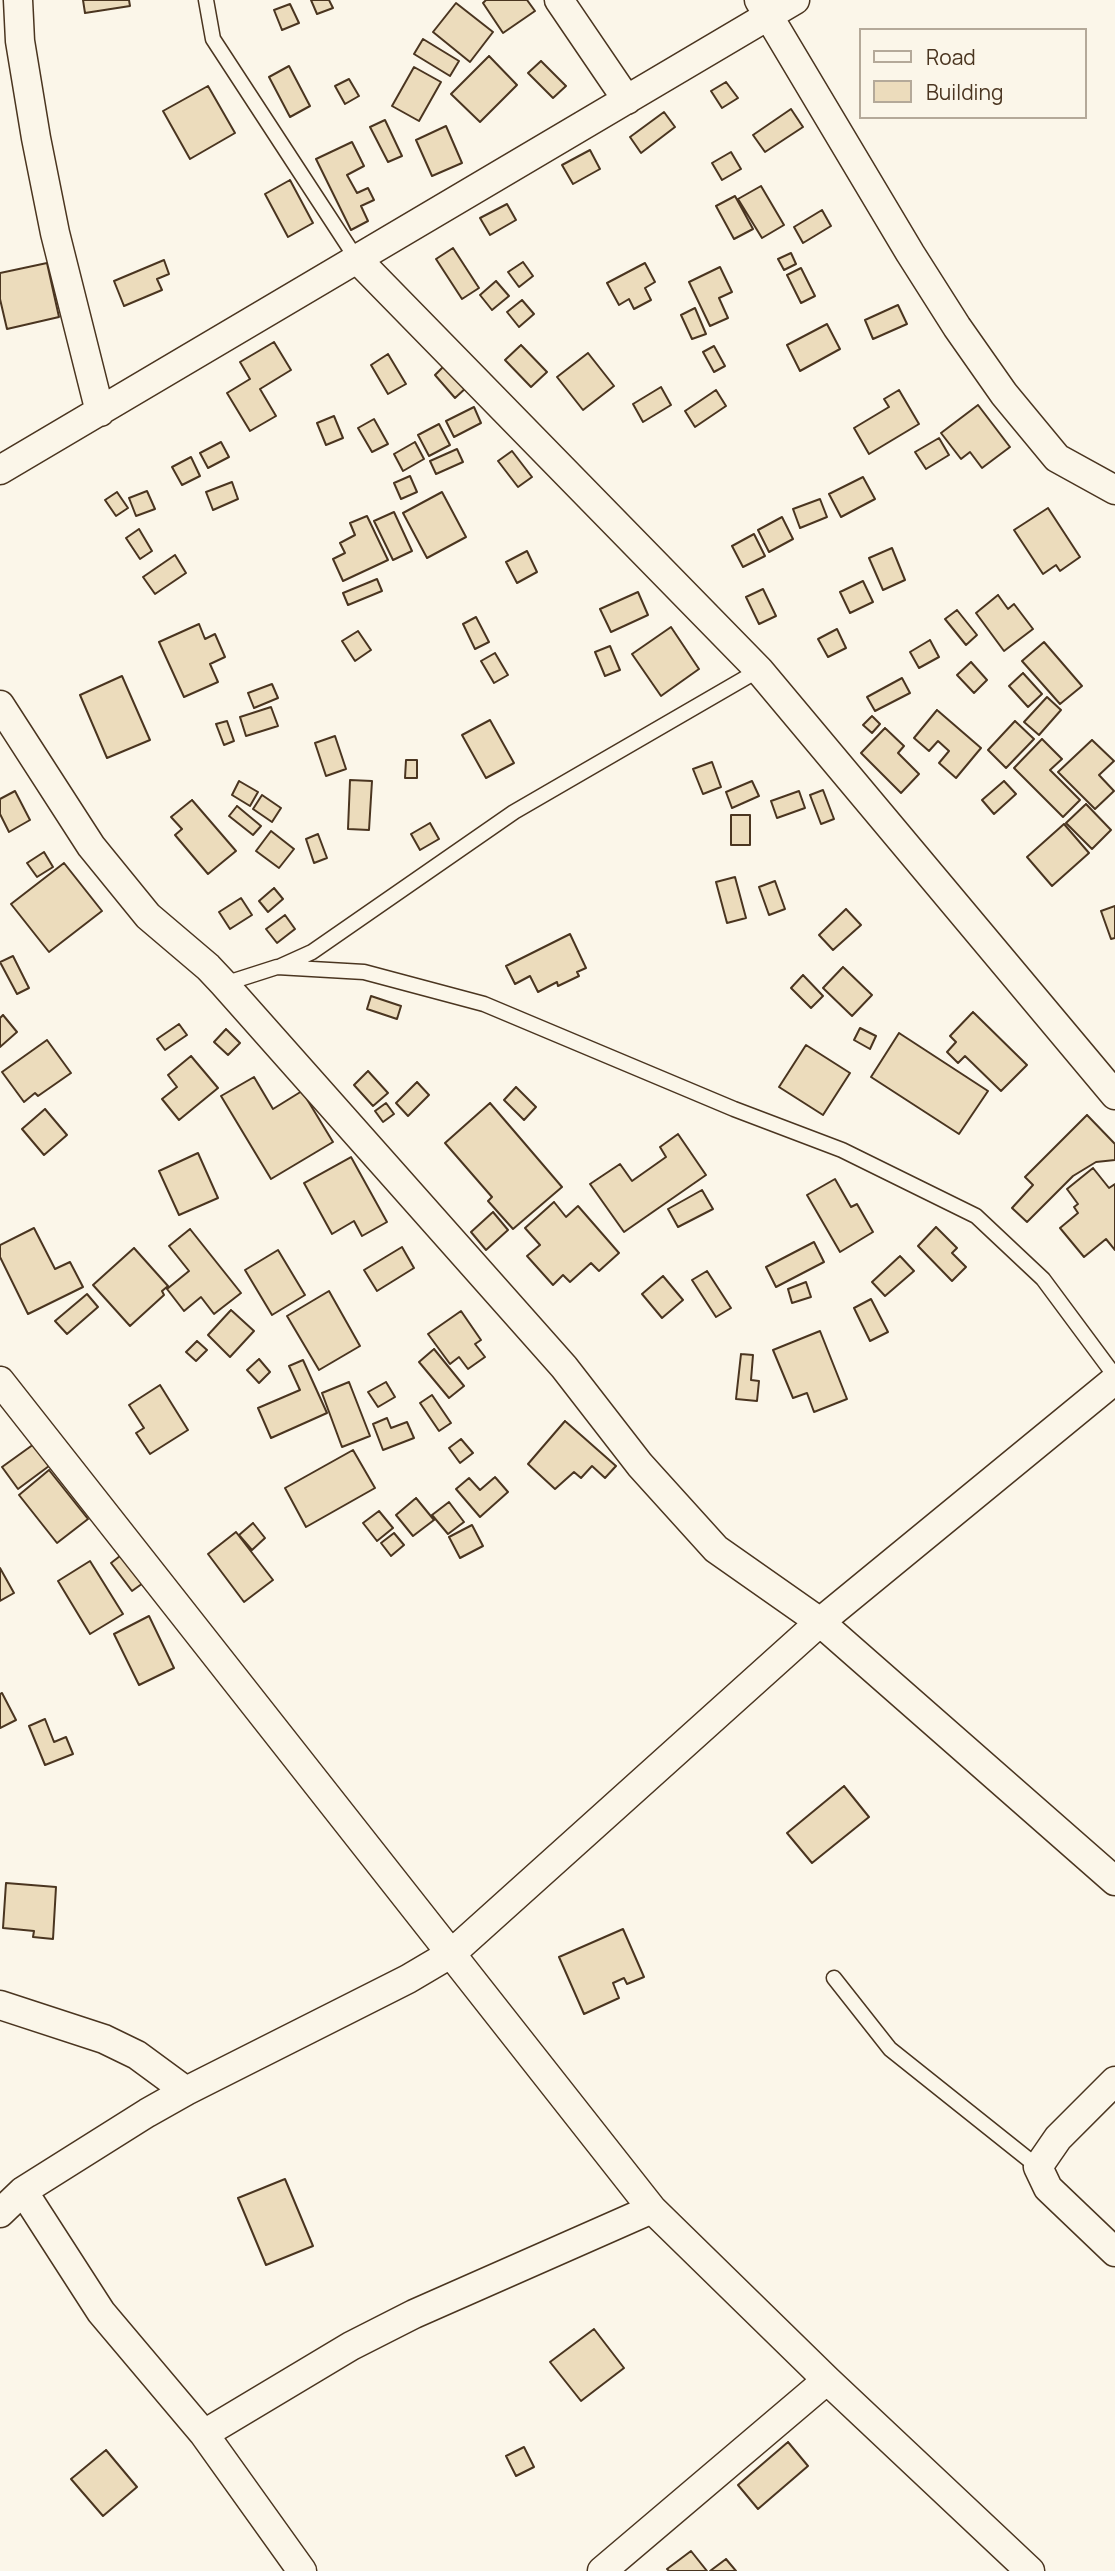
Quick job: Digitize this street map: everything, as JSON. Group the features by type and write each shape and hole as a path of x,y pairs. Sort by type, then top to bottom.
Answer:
{"street":[{"path":"18,0 20,41 36,138 55,233 100,412"},
{"path":"559,0 627,100"},
{"path":"0,470 627,100 763,8 795,0"},
{"path":"763,8 957,327 1004,394 1057,458 1115,490"},
{"path":"356,258 759,670 1115,1095"},
{"path":"0,705 92,846 148,916 224,984 564,1367 640,1465 716,1549 821,1622 1115,1881"},
{"path":"0,2213 23,2192 186,2091 408,1979 452,1953 821,1622 1115,1378"},
{"path":"0,1381 652,2209 1030,2571"},
{"path":"0,2005 104,2039 137,2056 186,2091"},
{"path":"1115,2081 1058,2137 1038,2167 1048,2188 1115,2252"},
{"path":"23,2192 101,2312 204,2434 302,2571"},
{"path":"204,2434 351,2346 414,2314 652,2209"},
{"path":"602,2571 827,2379"}],"lane":[{"path":"206,0 213,40 356,258"},
{"path":"224,984 312,953 514,812 759,670"},
{"path":"277,967 364,972 484,1004 734,1109 842,1150 976,1216 1043,1279 1115,1378"},
{"path":"834,1978 890,2049 1038,2167"}],"building":[{"path":"83,0 129,0 130,6 85,13"},
{"path":"311,0 329,0 333,8 317,14"},
{"path":"486,0 527,0 535,11 503,33 483,3"},
{"path":"456,3 493,32 470,62 433,32"},
{"path":"290,4 299,23 282,30 274,10"},
{"path":"423,39 459,61 450,76 414,54"},
{"path":"489,56 517,85 480,122 451,94"},
{"path":"541,61 566,86 553,98 528,73"},
{"path":"289,66 310,106 290,117 269,77"},
{"path":"414,67 441,82 419,121 392,106"},
{"path":"349,79 359,96 345,104 335,86"},
{"path":"726,82 738,98 722,108 711,91"},
{"path":"208,86 235,133 190,159 163,111"},
{"path":"791,109 803,127 765,152 753,135"},
{"path":"664,112 675,127 641,153 630,137"},
{"path":"385,120 402,156 388,162 370,127"},
{"path":"446,126 462,163 432,176 416,140"},
{"path":"352,142 364,166 347,175 357,193 368,188 374,200 361,206 368,221 351,230 316,159"},
{"path":"590,150 600,169 573,184 562,165"},
{"path":"731,152 741,169 722,180 712,163"},
{"path":"290,180 313,223 288,237 265,194"},
{"path":"761,186 784,225 762,238 738,199"},
{"path":"735,196 753,229 734,239 716,206"},
{"path":"507,204 516,220 490,235 480,218"},
{"path":"822,210 831,226 803,243 794,227"},
{"path":"453,248 479,288 462,299 436,259"},
{"path":"791,253 796,264 784,270 778,259"},
{"path":"164,260 169,274 157,279 162,290 124,306 114,281"},
{"path":"523,262 533,276 519,287 508,272"},
{"path":"47,263 59,317 7,329 0,299 0,273"},
{"path":"645,263 655,282 645,288 651,300 634,309 629,299 619,305 607,283"},
{"path":"720,267 732,292 719,298 728,318 710,326 689,282"},
{"path":"801,268 815,296 801,303 787,275"},
{"path":"496,281 509,296 492,310 480,295"},
{"path":"522,300 534,314 519,327 507,312"},
{"path":"898,305 907,324 873,339 865,320"},
{"path":"695,308 706,334 692,339 681,315"},
{"path":"827,324 840,349 800,371 787,345"},
{"path":"274,342 291,370 260,389 276,416 250,431 227,393 250,379 240,362"},
{"path":"521,345 547,372 531,387 505,360"},
{"path":"714,346 725,366 714,372 703,352"},
{"path":"588,353 614,386 583,410 557,377"},
{"path":"388,354 406,384 388,394 371,365"},
{"path":"447,363 468,386 455,398 435,375"},
{"path":"661,387 671,405 643,422 633,404"},
{"path":"716,390 726,406 695,427 685,411"},
{"path":"899,390 919,424 869,454 854,428 889,407 884,399"},
{"path":"978,405 1010,447 982,468 970,452 961,459 941,433"},
{"path":"474,407 481,423 454,437 446,421"},
{"path":"334,416 343,438 326,445 317,423"},
{"path":"374,419 388,444 372,452 358,428"},
{"path":"439,424 450,445 429,456 418,435"},
{"path":"939,438 949,455 926,469 915,452"},
{"path":"221,442 229,457 208,468 200,453"},
{"path":"415,442 424,459 403,471 394,454"},
{"path":"457,449 463,462 436,474 430,461"},
{"path":"512,451 532,477 518,487 498,461"},
{"path":"191,457 200,476 182,485 172,467"},
{"path":"410,476 417,492 401,499 394,483"},
{"path":"863,477 875,499 841,517 829,494"},
{"path":"232,482 238,499 213,510 206,492"},
{"path":"147,491 155,509 136,516 129,498"},
{"path":"117,492 128,508 116,516 105,500"},
{"path":"442,492 466,537 427,558 403,513"},
{"path":"820,499 827,517 800,528 793,509"},
{"path":"1048,508 1080,557 1060,571 1056,565 1043,574 1014,530"},
{"path":"394,512 412,551 393,560 374,521"},
{"path":"367,516 388,560 343,581 333,559 345,553 340,543 355,535 350,523"},
{"path":"782,517 793,539 769,552 758,530"},
{"path":"139,529 152,551 140,559 126,538"},
{"path":"754,534 765,556 743,567 732,546"},
{"path":"892,548 905,580 883,590 869,558"},
{"path":"527,551 537,572 517,583 506,562"},
{"path":"175,555 186,573 155,594 143,577"},
{"path":"377,579 382,591 348,605 343,593"},
{"path":"863,581 873,602 850,613 840,592"},
{"path":"763,589 776,616 759,624 746,597"},
{"path":"638,592 648,615 611,632 600,609"},
{"path":"998,595 1008,609 1014,604 1033,629 1004,651 976,613"},
{"path":"957,610 977,635 966,645 945,619"},
{"path":"476,617 489,642 475,649 463,624"},
{"path":"199,624 205,639 215,634 225,657 210,664 218,682 184,697 159,642"},
{"path":"671,627 699,669 661,696 632,654"},
{"path":"837,629 846,648 828,657 818,639"},
{"path":"358,631 371,650 355,661 342,641"},
{"path":"930,640 939,657 919,668 910,652"},
{"path":"1044,642 1082,686 1060,704 1022,661"},
{"path":"610,646 620,670 605,676 595,652"},
{"path":"495,653 508,675 494,683 481,661"},
{"path":"971,662 987,680 974,693 957,675"},
{"path":"1023,673 1042,694 1028,707 1009,686"},
{"path":"122,676 150,740 107,758 80,695"},
{"path":"902,678 910,693 875,711 867,697"},
{"path":"272,684 278,698 254,708 248,693"},
{"path":"1047,697 1061,710 1039,735 1024,722"},
{"path":"271,707 278,726 246,736 240,717"},
{"path":"937,710 981,748 956,778 939,763 949,751 938,741 929,751 914,738"},
{"path":"872,716 880,724 872,733 863,725"},
{"path":"490,720 514,763 486,778 462,735"},
{"path":"227,721 234,741 224,745 216,724"},
{"path":"1015,721 1034,739 1006,768 988,750"},
{"path":"885,728 904,746 898,753 919,774 901,793 861,753"},
{"path":"335,736 346,769 326,776 315,743"},
{"path":"1042,739 1062,759 1050,770 1080,800 1063,817 1014,768"},
{"path":"1092,740 1114,761 1099,775 1114,791 1095,809 1058,772"},
{"path":"406,760 417,760 417,778 405,778"},
{"path":"712,762 721,787 703,794 693,769"},
{"path":"350,780 372,781 369,830 348,829"},
{"path":"239,781 258,792 250,806 232,795"},
{"path":"752,781 759,796 732,808 726,792"},
{"path":"1004,781 1016,794 994,814 982,800"},
{"path":"823,790 834,819 821,824 810,795"},
{"path":"15,791 30,820 9,832 0,814 0,799"},
{"path":"799,791 805,808 777,818 771,801"},
{"path":"262,795 281,808 272,822 253,809"},
{"path":"192,800 236,851 208,874 175,835 182,829 171,817"},
{"path":"1086,804 1111,830 1092,849 1066,823"},
{"path":"237,806 261,826 253,835 229,816"},
{"path":"731,815 750,815 750,845 731,845"},
{"path":"430,823 439,839 420,850 411,834"},
{"path":"1064,824 1089,853 1052,886 1027,857"},
{"path":"271,831 294,849 279,868 256,851"},
{"path":"318,834 327,858 314,863 306,839"},
{"path":"44,852 53,867 37,877 27,863"},
{"path":"64,863 102,911 49,952 11,904"},
{"path":"735,877 746,918 727,923 716,882"},
{"path":"775,881 785,909 769,915 759,887"},
{"path":"274,888 283,899 268,912 259,901"},
{"path":"241,898 252,915 230,929 219,912"},
{"path":"1115,906 1115,938 1111,939 1101,911"},
{"path":"846,909 861,925 833,950 819,935"},
{"path":"285,915 295,929 277,943 266,929"},
{"path":"570,934 586,968 577,972 579,976 558,986 557,982 538,992 530,976 515,984 506,966"},
{"path":"13,956 29,988 17,994 0,962"},
{"path":"843,967 872,995 852,1016 823,988"},
{"path":"803,975 823,996 811,1008 791,988"},
{"path":"371,996 401,1006 397,1019 367,1009"},
{"path":"973,1012 1027,1065 1001,1091 965,1056 958,1063 947,1052 956,1042 950,1036"},
{"path":"3,1015 17,1032 0,1047 0,1018"},
{"path":"179,1024 187,1035 165,1050 157,1039"},
{"path":"860,1028 876,1036 870,1049 854,1040"},
{"path":"226,1029 240,1043 228,1055 214,1042"},
{"path":"899,1033 988,1091 959,1134 871,1077"},
{"path":"47,1040 71,1073 38,1096 35,1093 24,1102 2,1072"},
{"path":"806,1045 850,1073 823,1115 779,1087"},
{"path":"191,1056 218,1088 179,1120 162,1099 177,1087 168,1075"},
{"path":"368,1071 388,1093 373,1106 354,1085"},
{"path":"254,1077 273,1109 302,1091 333,1142 271,1179 221,1096"},
{"path":"417,1082 429,1095 408,1116 396,1103"},
{"path":"516,1087 536,1107 524,1120 504,1100"},
{"path":"386,1103 394,1114 383,1122 375,1111"},
{"path":"490,1103 562,1187 513,1229 488,1201 492,1197 445,1143"},
{"path":"45,1109 67,1135 44,1155 22,1129"},
{"path":"1087,1115 1115,1144 1115,1160 1096,1162 1073,1176 1027,1222 1012,1208 1033,1185 1025,1177"},
{"path":"678,1134 706,1175 624,1232 590,1184 620,1164 632,1181 666,1157 660,1147"},
{"path":"198,1153 218,1198 179,1215 159,1171"},
{"path":"351,1157 387,1222 362,1236 354,1221 332,1234 304,1183"},
{"path":"1093,1168 1109,1188 1115,1184 1115,1250 1106,1239 1084,1257 1060,1228 1078,1213 1074,1207 1078,1204 1067,1189"},
{"path":"835,1179 851,1207 857,1204 873,1232 840,1252 807,1195"},
{"path":"702,1190 713,1209 678,1227 668,1209"},
{"path":"554,1202 566,1217 578,1206 619,1253 599,1271 591,1263 570,1282 563,1275 553,1285 527,1256 540,1245 525,1228"},
{"path":"493,1212 508,1230 486,1250 471,1232"},
{"path":"936,1227 957,1248 952,1253 966,1267 952,1281 918,1246"},
{"path":"34,1228 55,1269 70,1262 83,1287 28,1314 0,1257 0,1245"},
{"path":"190,1229 241,1293 214,1314 201,1297 184,1311 167,1289 189,1271 169,1246"},
{"path":"814,1242 824,1262 776,1287 766,1267"},
{"path":"402,1247 414,1268 377,1291 364,1270"},
{"path":"134,1248 168,1286 162,1291 164,1295 130,1326 93,1285"},
{"path":"278,1250 305,1295 272,1315 245,1270"},
{"path":"900,1256 914,1271 885,1296 872,1282"},
{"path":"707,1271 731,1308 716,1317 692,1280"},
{"path":"663,1276 683,1300 662,1318 642,1294"},
{"path":"806,1282 811,1297 792,1303 788,1289"},
{"path":"329,1291 360,1346 319,1370 287,1316"},
{"path":"87,1294 98,1307 67,1334 55,1321"},
{"path":"871,1299 888,1332 870,1341 854,1308"},
{"path":"231,1310 254,1331 230,1357 208,1335"},
{"path":"461,1311 481,1340 475,1344 485,1357 468,1369 459,1357 450,1364 428,1334"},
{"path":"820,1331 847,1399 814,1412 807,1393 793,1398 773,1350"},
{"path":"197,1341 207,1350 196,1361 186,1352"},
{"path":"434,1349 464,1386 449,1398 419,1362"},
{"path":"741,1354 753,1355 751,1380 759,1381 757,1401 736,1399"},
{"path":"259,1359 270,1372 259,1383 247,1370"},
{"path":"303,1360 327,1413 271,1438 258,1408 300,1390 289,1366"},
{"path":"349,1382 370,1436 342,1447 322,1393"},
{"path":"386,1382 395,1397 378,1407 368,1392"},
{"path":"160,1385 188,1430 150,1454 136,1433 144,1428 129,1405"},
{"path":"432,1395 451,1423 439,1431 420,1403"},
{"path":"387,1418 391,1428 407,1422 414,1438 383,1450 373,1424"},
{"path":"565,1421 616,1466 605,1478 592,1466 581,1478 574,1472 555,1489 528,1464"},
{"path":"461,1439 473,1453 460,1463 449,1448"},
{"path":"34,1444 49,1466 18,1489 2,1467"},
{"path":"353,1450 375,1488 306,1527 285,1488"},
{"path":"49,1470 88,1519 57,1543 19,1495"},
{"path":"495,1477 508,1492 480,1517 456,1489 469,1478 480,1490"},
{"path":"416,1498 434,1520 413,1536 396,1515"},
{"path":"449,1502 464,1522 448,1534 432,1515"},
{"path":"379,1511 393,1528 377,1541 363,1523"},
{"path":"253,1523 265,1538 252,1550 239,1535"},
{"path":"472,1525 483,1546 460,1558 449,1537"},
{"path":"236,1532 273,1580 244,1602 208,1554"},
{"path":"394,1533 404,1545 391,1556 381,1543"},
{"path":"129,1549 150,1578 132,1591 111,1563"},
{"path":"90,1561 123,1614 90,1634 58,1581"},
{"path":"0,1568 14,1593 0,1601"},
{"path":"149,1616 174,1668 139,1685 114,1634"},
{"path":"2,1693 16,1720 0,1728 0,1694"},
{"path":"45,1719 54,1742 66,1737 73,1754 45,1765 29,1726"},
{"path":"844,1786 869,1817 812,1863 787,1833"},
{"path":"6,1883 56,1887 53,1939 33,1937 34,1931 3,1928"},
{"path":"623,1929 644,1977 627,1984 624,1978 613,1983 619,1998 584,2014 559,1957"},
{"path":"285,2179 313,2246 266,2265 238,2198"},
{"path":"594,2329 624,2368 581,2401 550,2362"},
{"path":"788,2442 808,2466 758,2509 738,2485"},
{"path":"524,2447 534,2467 516,2476 506,2456"},
{"path":"106,2450 137,2487 103,2516 71,2479"},
{"path":"691,2551 707,2571 667,2569"},
{"path":"726,2559 736,2571 710,2571"}]}
